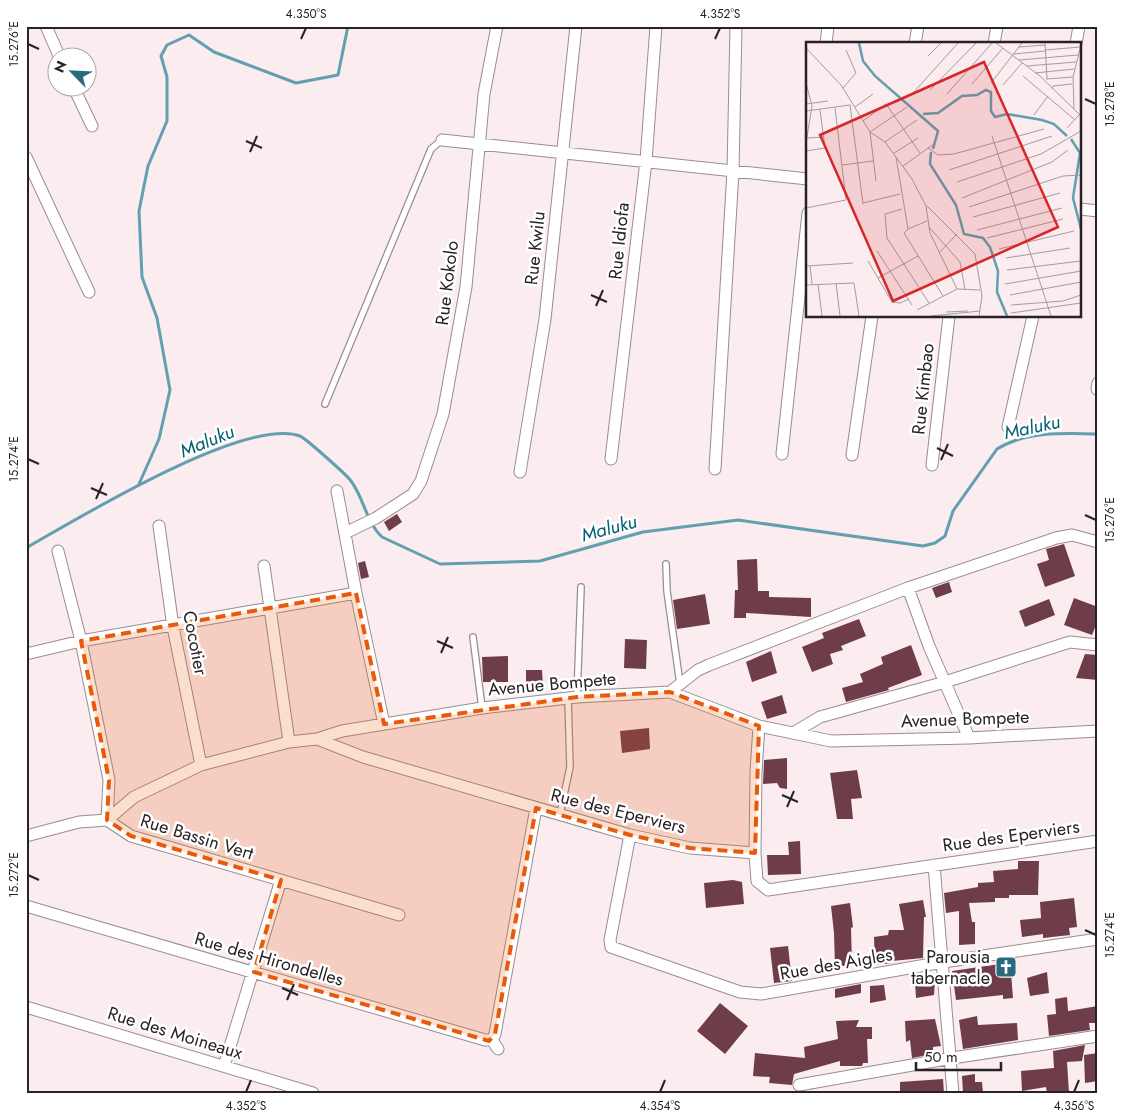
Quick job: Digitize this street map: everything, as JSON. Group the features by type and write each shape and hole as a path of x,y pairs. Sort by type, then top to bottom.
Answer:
{"street":[{"path":"46,26 56,48"},
{"name":"Rue Kokolo","path":"345,533 372,520 413,494 418,487 443,414 466,287 484,94 497,26"},
{"name":"Rue Kwilu","path":"520,472 544,327 576,26"},
{"name":"Rue Idiofa","path":"611,459 646,161 656,26"},
{"path":"715,469 733,172 736,26"},
{"path":"826,42 828,26"},
{"path":"915,42 918,26"},
{"path":"994,42 997,26"},
{"path":"1076,42 1079,26"},
{"path":"79,98 92,126"},
{"path":"442,140 806,179"},
{"path":"26,157 88,292"},
{"path":"1082,209 1098,211"},
{"path":"782,454 806,232"},
{"path":"852,455 872,318"},
{"name":"Rue Kimbao","path":"932,465 949,318"},
{"path":"1008,427 1033,318"},
{"path":"337,491 384,724"},
{"name":"Cocotier","path":"159,526 173,627 201,765"},
{"path":"670,692 698,670 709,665 908,588 1066,535 1098,542"},
{"path":"26,836 79,822 107,820 109,780 81,642 58,552"},
{"path":"264,566 268,609 289,742"},
{"path":"908,588 928,646 968,738"},
{"path":"26,654 81,642 173,627 356,592"},
{"path":"793,733 820,717 945,682 1070,642 1098,645"},
{"name":"Avenue Bompete","path":"107,820 134,797 201,765 289,742 317,739 334,733 482,708 573,697 670,692 759,726 831,741 968,738 1098,731"},
{"path":"755,853 756,772 759,726"},
{"name":"Rue des Eperviers","path":"317,739 363,756 630,835 690,848 755,853 758,881 768,890 1098,841"},
{"name":"Rue des Hirondelles","path":"26,906 495,1044 536,808"},
{"name":"Rue Bassin Vert","path":"107,820 131,836 399,915"},
{"name":"Rue des Aigles","path":"630,835 610,944 615,949 752,994 943,962 1098,939"},
{"path":"934,865 954,1093"},
{"path":"224,1066 281,880"},
{"name":"Rue des Moineaux","path":"26,1007 313,1093"},
{"path":"799,1086 952,1058 1098,1036"}],"lane":[{"path":"325,404 431,149 442,140"},
{"path":"666,564 667,591 680,684"},
{"path":"560,814 570,766 581,587"},
{"path":"473,637 482,708"}],"highlighted area":[{"path":"356,593 384,724 577,697 670,692 759,726 755,853 690,848 630,835 536,808 495,1034 489,1041 254,972 281,880 131,836 107,820 109,780 81,641"}],"building":[{"path":"397,514 402,522 389,531 384,522"},
{"path":"1064,544 1075,576 1045,587 1037,564 1049,560 1046,549"},
{"path":"757,559 758,591 769,591 769,597 811,598 811,617 746,613 746,618 734,618 735,590 738,590 737,560"},
{"path":"365,561 369,577 361,579 358,563"},
{"path":"949,582 952,592 936,598 932,588"},
{"path":"705,594 710,624 677,629 673,600"},
{"path":"1074,598 1098,607 1098,620 1092,635 1064,625"},
{"path":"1049,599 1055,615 1025,627 1019,611"},
{"path":"859,619 866,636 841,646 843,650 830,654 833,664 812,672 802,647 824,638 822,633"},
{"path":"625,639 647,640 646,669 624,668"},
{"path":"911,645 922,675 888,688 889,690 846,702 842,688 863,682 860,674 883,664 881,657"},
{"path":"771,651 777,673 752,682 746,662"},
{"path":"1085,654 1098,655 1098,680 1076,678"},
{"path":"508,656 508,682 483,682 482,657"},
{"path":"526,670 542,670 543,687 526,688"},
{"path":"782,695 787,713 767,719 761,702"},
{"path":"649,728 650,749 622,753 620,731"},
{"path":"787,758 787,789 780,788 777,783 763,784 764,760"},
{"path":"857,770 862,798 851,799 853,819 837,819 830,773"},
{"path":"800,841 801,874 768,875 767,855 789,855 788,842"},
{"path":"1018,861 1039,861 1038,895 1009,895 1009,898 995,898 995,902 969,903 972,922 975,922 975,944 959,945 959,911 946,913 944,893 978,887 978,883 994,882 993,871 1018,869"},
{"path":"733,880 742,882 744,904 706,908 704,883"},
{"path":"1074,898 1077,927 1069,928 1070,935 1043,938 1043,934 1022,937 1020,920 1041,918 1040,902"},
{"path":"923,900 926,917 924,917 923,958 892,961 892,963 875,965 874,937 888,935 889,930 904,930 899,904"},
{"path":"850,903 853,927 851,928 852,966 835,966 831,906"},
{"path":"788,946 792,981 774,983 770,948"},
{"path":"1010,960 1013,998 1003,999 1003,995 956,1000 952,971 1000,964 1000,961"},
{"path":"1047,972 1049,993 1030,996 1027,978"},
{"path":"935,980 934,995 916,998 915,981"},
{"path":"861,984 861,993 835,998 835,989"},
{"path":"884,985 886,1000 870,1003 870,986"},
{"path":"1067,997 1068,1011 1098,1006 1098,1023 1089,1023 1090,1030 1049,1036 1047,1015 1056,1014 1055,999"},
{"path":"720,1003 748,1026 725,1054 697,1031"},
{"path":"977,1016 978,1025 1017,1023 1018,1040 963,1049 959,1020"},
{"path":"935,1019 941,1046 933,1047 933,1054 912,1058 910,1040 906,1042 905,1021"},
{"path":"859,1020 856,1027 872,1027 872,1039 867,1039 868,1063 863,1063 862,1066 840,1066 840,1061 794,1074 792,1085 769,1083 770,1077 753,1076 755,1053 805,1058 804,1047 838,1039 836,1021"},
{"path":"1085,1045 1082,1061 1067,1062 1069,1093 1047,1093 1046,1087 1022,1091 1021,1071 1054,1068 1053,1051"},
{"path":"1098,1053 1098,1081 1085,1083 1084,1055"},
{"path":"975,1074 975,1082 982,1082 983,1093 963,1093 962,1076"},
{"path":"943,1079 944,1093 900,1093 900,1082"}],"waterway":[{"path":"139,484 159,439 170,390 157,318 142,277 139,211 148,166 167,121 167,77 161,56 167,45 189,35 214,52 296,83 338,75 348,26"},
{"name":"Maluku","path":"26,548 121,495 203,455 242,441 275,434 300,436 342,472 351,481 372,524 382,537 440,564 540,561 643,532 738,520 923,546 935,543 945,536 953,511 997,449 1020,439 1046,434 1098,434"}],"place":[{"name":"Parousia tabernacle","path":"1006,967"}]}
